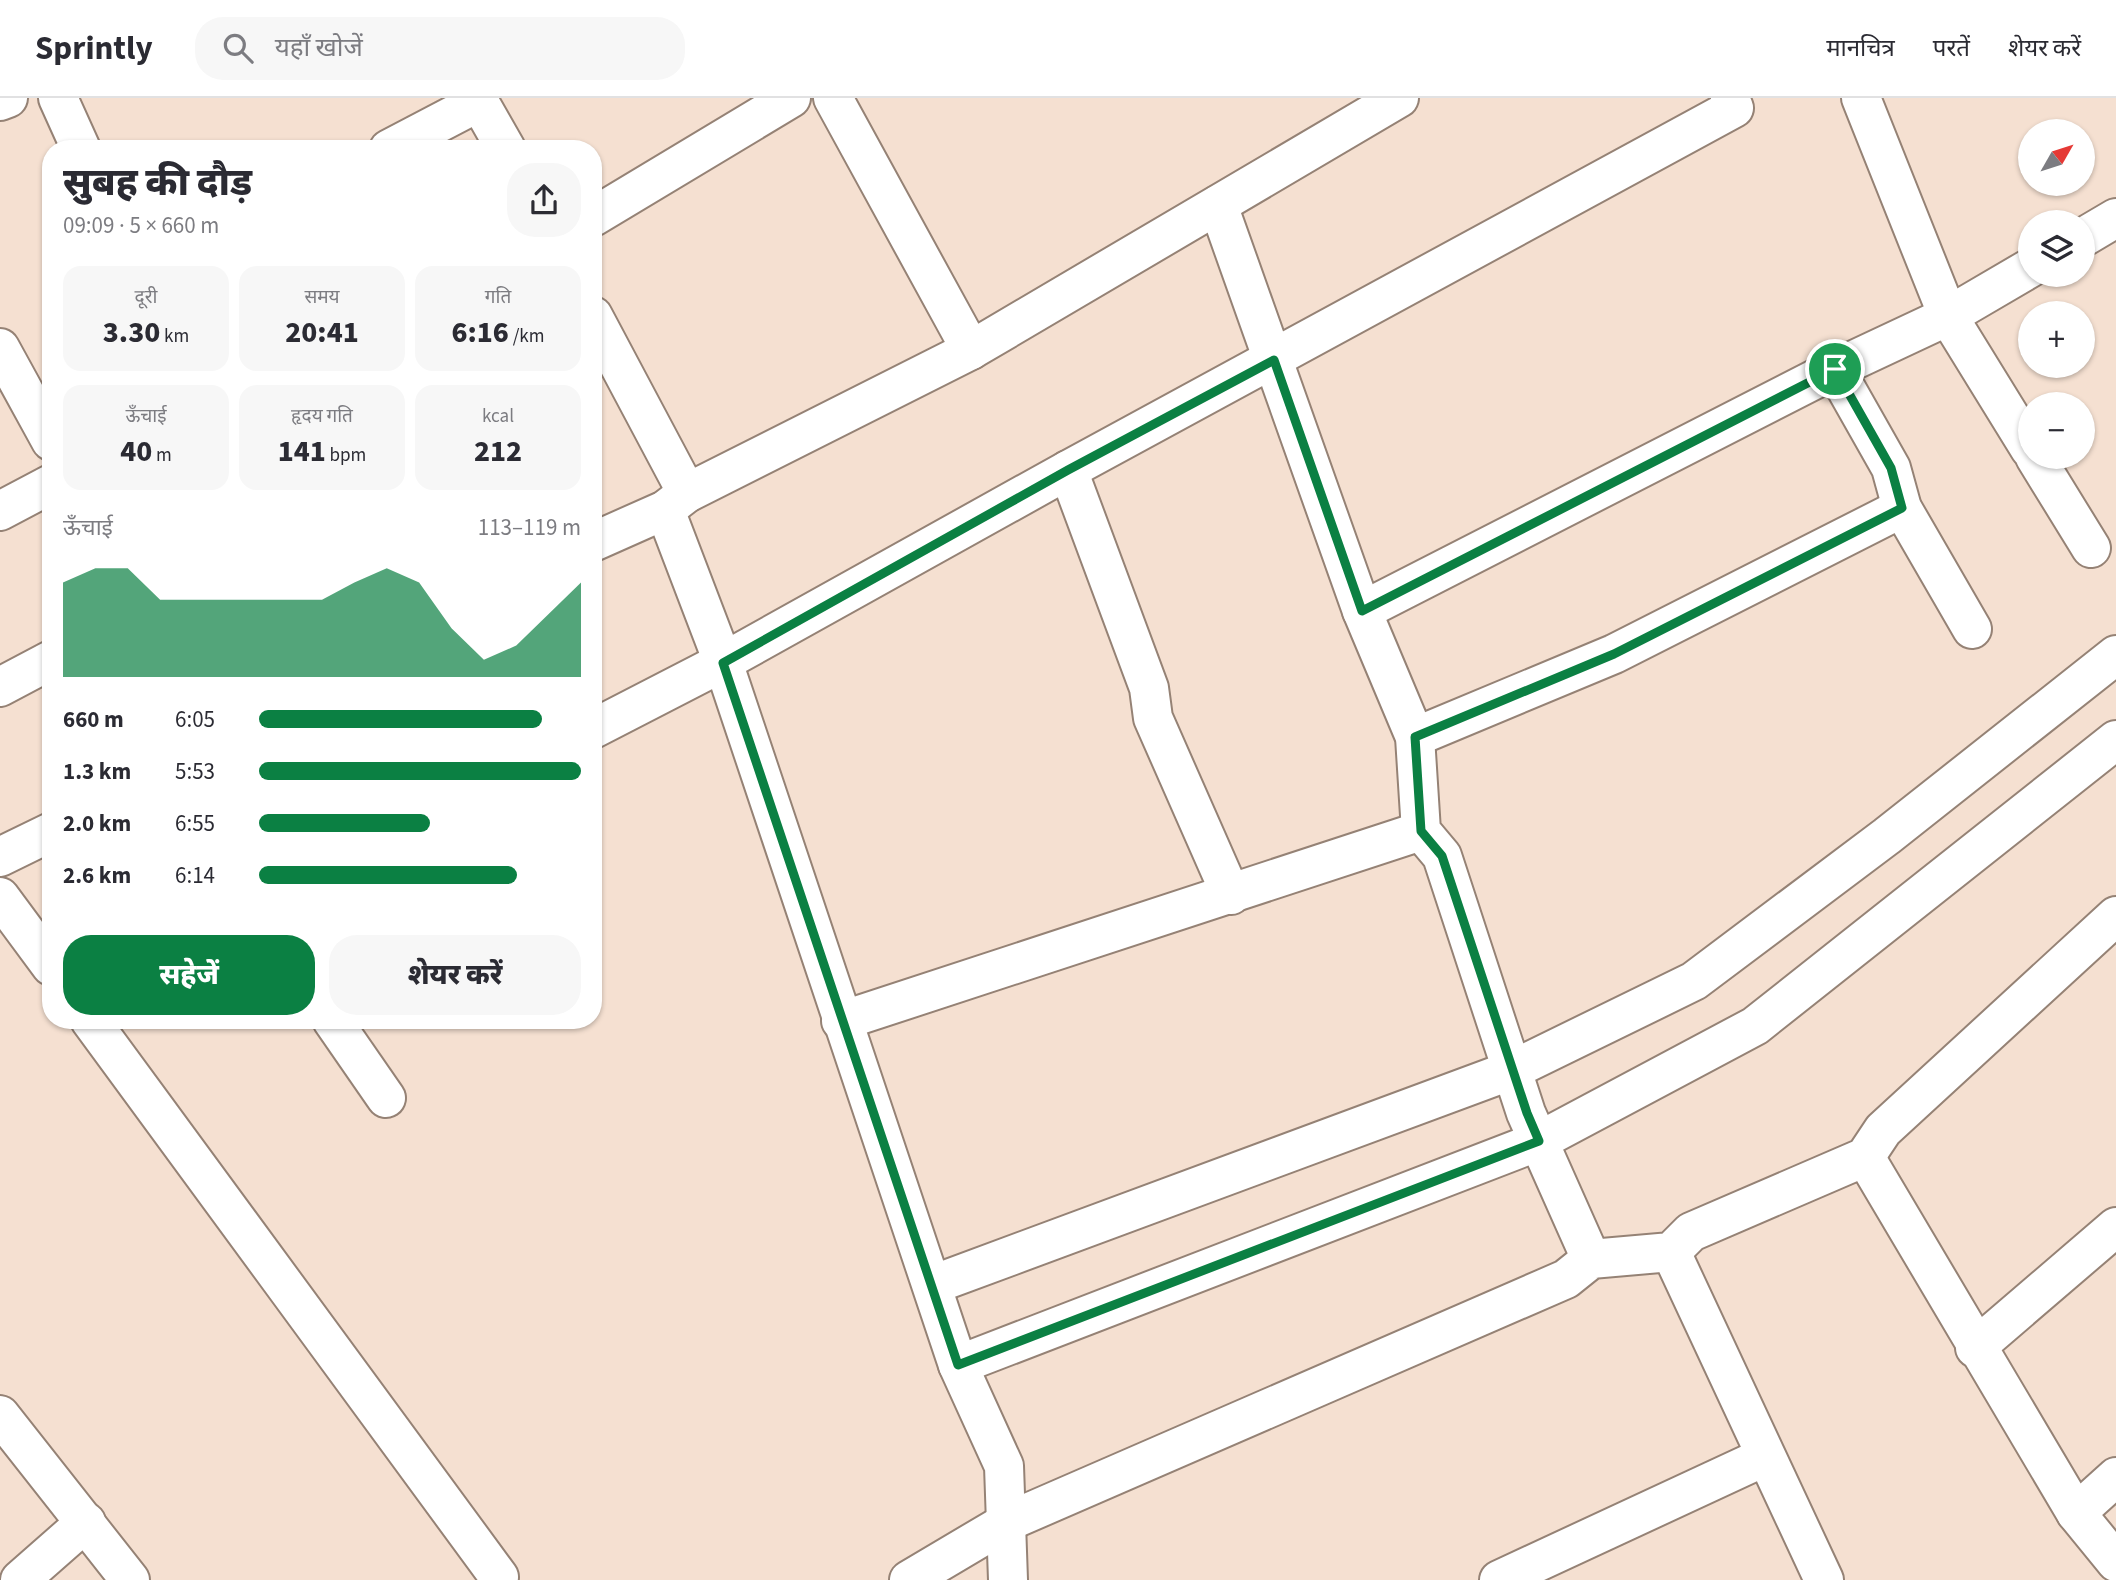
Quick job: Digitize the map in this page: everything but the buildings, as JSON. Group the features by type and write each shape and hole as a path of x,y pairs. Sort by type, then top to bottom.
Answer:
{"street":[{"path":"0,101 8,98"},
{"path":"58,98 77,140"},
{"path":"602,213 791,98"},
{"path":"833,98 971,350"},
{"path":"602,538 971,350 1399,98"},
{"path":"602,724 723,663 1068,470 1734,108 1730,98"},
{"path":"1861,98 1948,316 2018,430"},
{"path":"405,140 478,100 501,140"},
{"path":"1218,205 1362,611 1415,737 1421,831 1442,856 1512,1070 1539,1141 1591,1259"},
{"path":"2095,230 2116,218"},
{"path":"1362,611 1835,369 1948,316 2018,275"},
{"path":"602,336 676,502 723,663 958,1365 1004,1466 1008,1580"},
{"path":"0,348 42,425"},
{"path":"1835,369 1891,468 1902,508 1972,629"},
{"path":"2042,469 2091,548"},
{"path":"1068,470 1149,688 1153,718 1231,895"},
{"path":"0,511 42,489"},
{"path":"1415,737 1614,654 1902,508"},
{"path":"932,1285 1512,1070 1694,981 1887,836 2116,655"},
{"path":"0,687 42,665"},
{"path":"958,1365 1539,1141 1755,1026 2116,740"},
{"path":"841,1021 1421,831"},
{"path":"0,857 42,836"},
{"path":"0,897 42,954"},
{"path":"909,1580 1007,1522 1566,1279 1591,1259 1671,1252 1691,1231 1864,1157 1883,1130 2116,916"},
{"path":"97,1029 499,1577"},
{"path":"338,1029 386,1098"},
{"path":"1864,1157 1975,1348 2076,1513 2116,1562"},
{"path":"1975,1348 2116,1227"},
{"path":"1671,1252 1764,1457 1824,1580"},
{"path":"0,1415 130,1580"},
{"path":"1499,1580 1764,1457"},
{"path":"2076,1513 2116,1476"},
{"path":"20,1580 86,1522"}],"route":[{"path":"1274,360 1362,611 1835,369 1891,468 1902,508 1614,654 1415,737 1421,831 1442,856 1527,1113 1539,1141 958,1365 723,663 1068,470 1274,360"}]}
